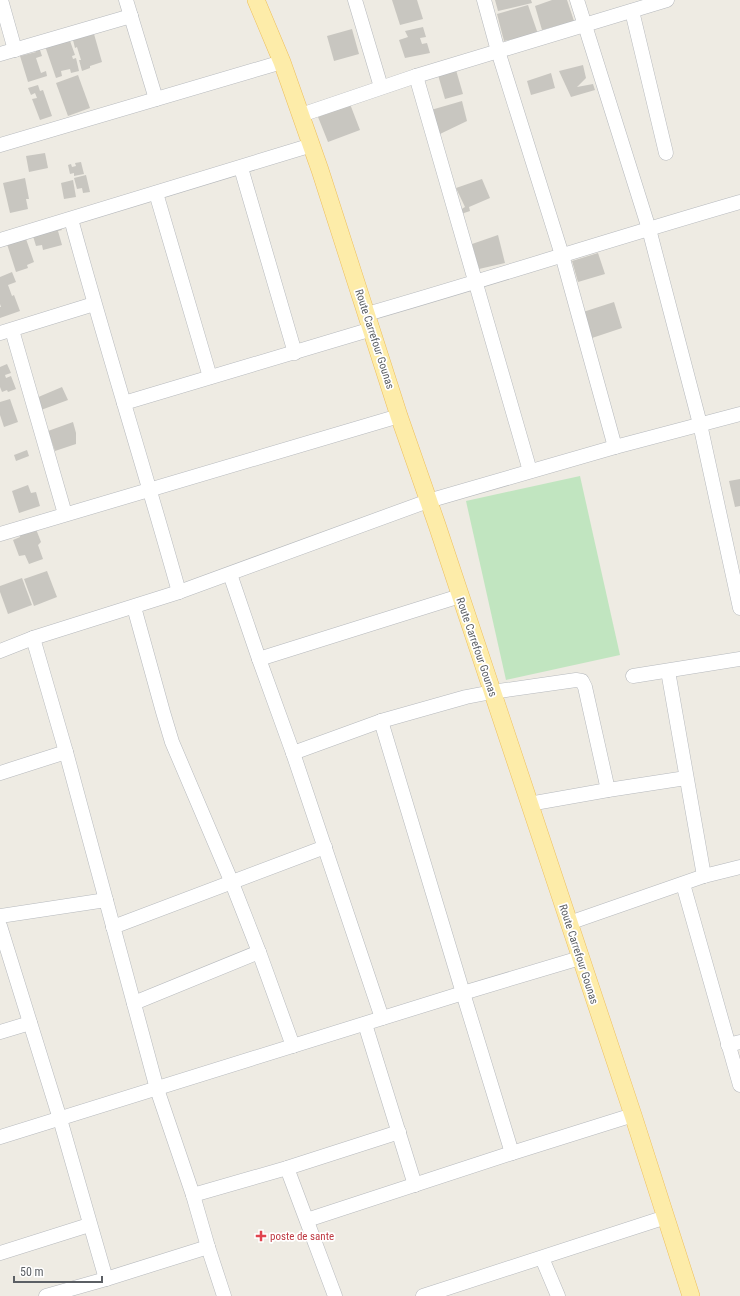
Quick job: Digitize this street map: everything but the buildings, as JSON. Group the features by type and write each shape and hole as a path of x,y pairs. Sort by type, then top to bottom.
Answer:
{"main road":[{"name":"Route Carrefour Gounas","path":"256,0 282,62 312,145 399,416 633,1115 691,1296"}],"street":[{"path":"1,0 15,50"},
{"path":"126,0 156,99"},
{"path":"355,0 381,87"},
{"path":"484,0 498,51 562,255 615,447"},
{"path":"577,0 649,229 700,424 736,571 740,608"},
{"path":"301,115 416,76 667,0"},
{"path":"632,11 666,153"},
{"path":"0,54 131,16"},
{"path":"0,144 282,62"},
{"path":"416,76 530,471"},
{"path":"0,240 241,168 312,145"},
{"path":"241,168 295,353"},
{"path":"156,193 210,377"},
{"path":"124,403 295,353 370,322 476,282 740,202"},
{"path":"71,219 94,304 179,592"},
{"path":"65,514 6,332 94,304"},
{"path":"0,651 33,638 179,592 428,501 615,447 740,414"},
{"path":"0,534 399,416"},
{"path":"230,574 293,753 382,1018"},
{"path":"259,659 460,596"},
{"path":"134,607 172,742 232,883 293,1046"},
{"path":"33,638 66,752 157,1089 193,1195 224,1296"},
{"path":"633,676 740,659"},
{"path":"668,671 704,876"},
{"path":"293,753 381,721 466,697 576,680 582,681 585,687 608,790"},
{"path":"381,721 512,1153"},
{"path":"0,773 66,752"},
{"path":"529,804 686,778"},
{"path":"113,927 325,847"},
{"path":"569,923 704,876 740,867"},
{"path":"683,884 734,1043 740,1085"},
{"path":"0,916 106,900"},
{"path":"0,926 60,1119 89,1225 106,1279"},
{"path":"134,1003 259,952"},
{"path":"0,1137 580,958"},
{"path":"0,1032 30,1023"},
{"path":"365,1024 416,1185"},
{"path":"307,1220 633,1115"},
{"path":"193,1195 287,1168 399,1132"},
{"path":"287,1168 335,1296"},
{"path":"423,1296 448,1292 542,1258 666,1217"},
{"path":"0,1253 89,1225"},
{"path":"46,1296 208,1247"},
{"path":"542,1258 558,1296"}],"green space":[{"path":"580,476 620,655 506,680 466,501"}],"place":[{"name":"poste de sante","path":"261,1236"}]}
